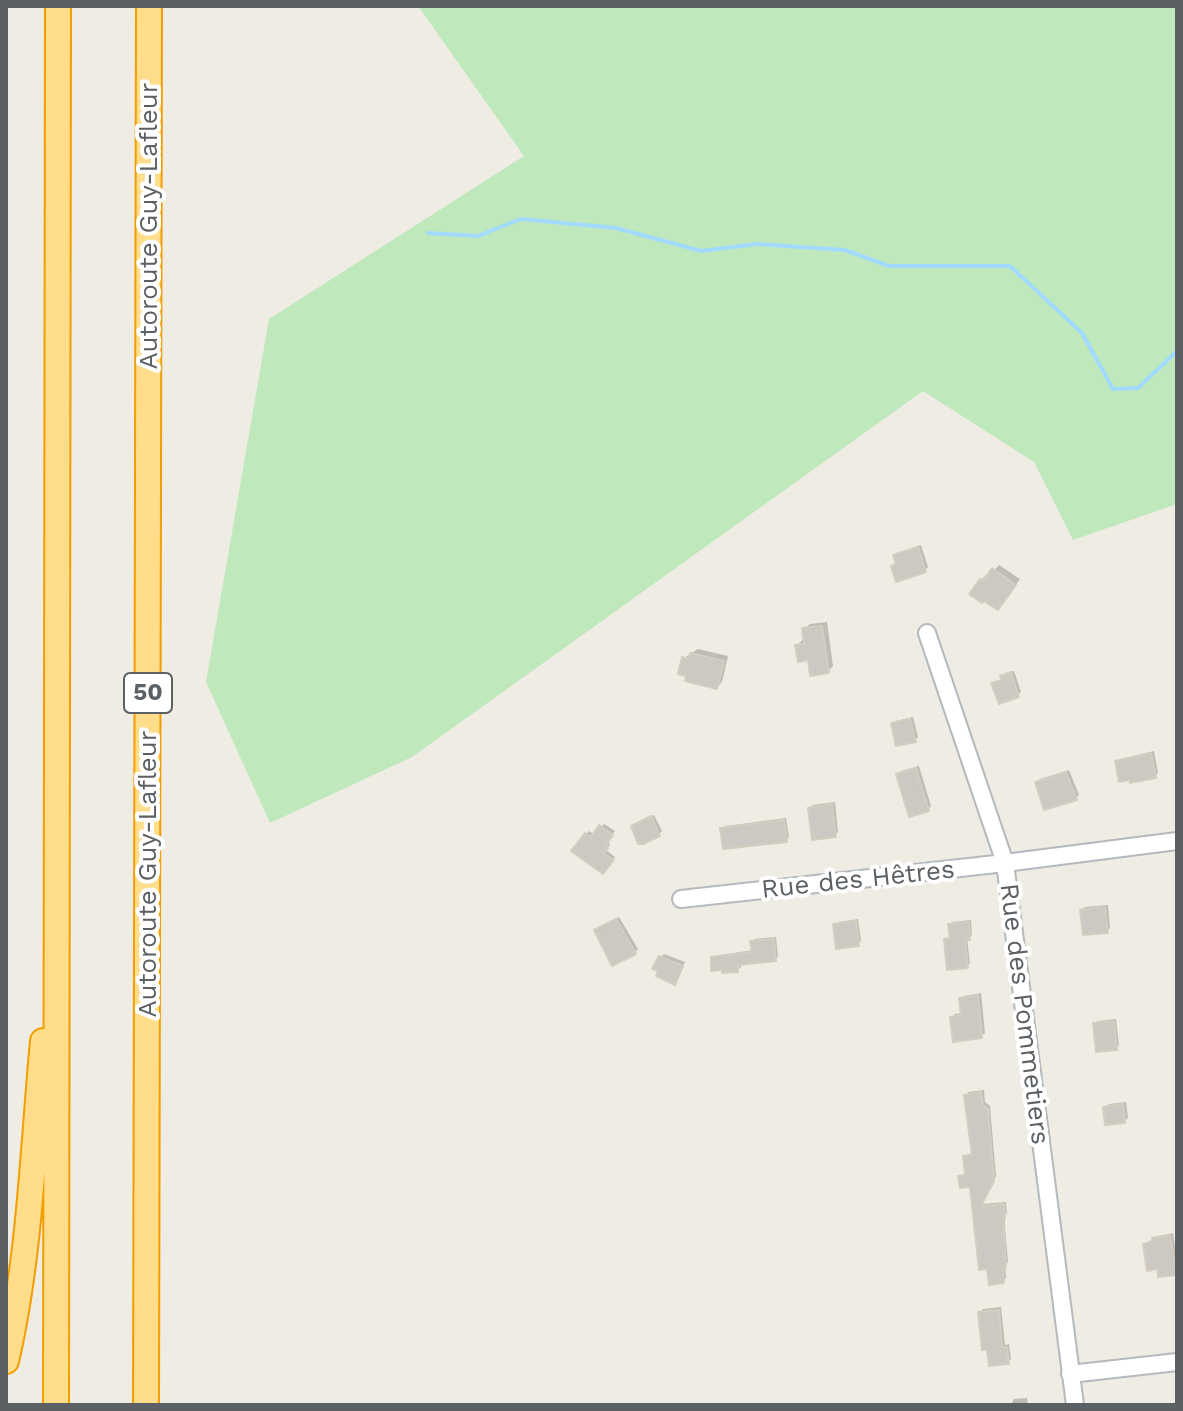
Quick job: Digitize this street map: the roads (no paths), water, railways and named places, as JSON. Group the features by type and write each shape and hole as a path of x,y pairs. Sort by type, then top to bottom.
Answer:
{"highway":[{"path":"56,1405 58,6"},
{"name":"Autoroute Guy-Lafleur","path":"146,1405 149,6"},
{"path":"6,1361 18,1299 25,1237 57,880"}],"street":[{"name":"Rue des Pommetiers","path":"927,633 1005,863 1075,1405"},
{"name":"Rue des Hêtres","path":"681,899 1177,841"},
{"path":"1070,1374 1177,1362"}],"waterway":[{"path":"428,233 478,236 521,219 616,228 701,251 757,244 845,250 889,266 1010,266 1082,333 1113,389 1138,388 1177,351"}]}
